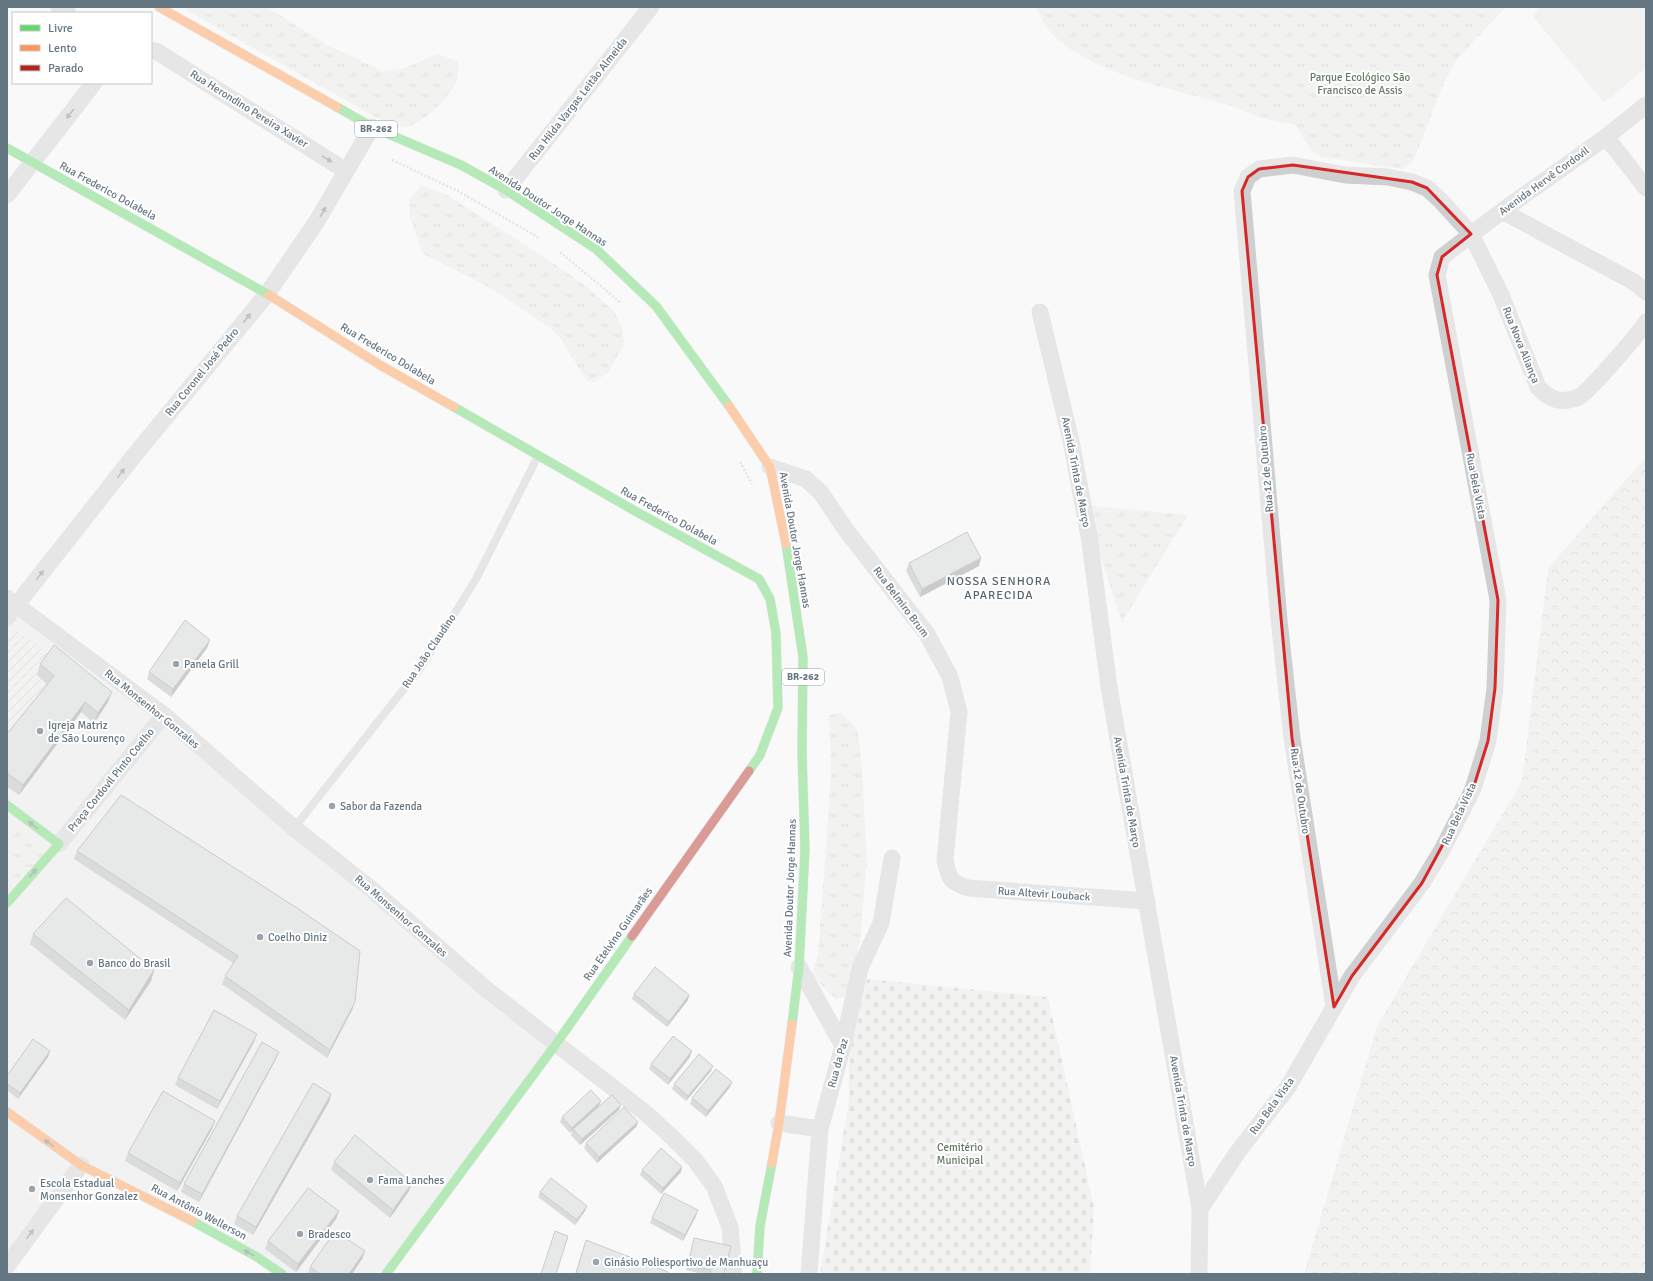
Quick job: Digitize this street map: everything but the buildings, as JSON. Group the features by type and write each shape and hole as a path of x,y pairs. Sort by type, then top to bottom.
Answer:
{"main road":[{"name":"Avenida Doutor Jorge Hannas","path":"158,10 372,127 461,165 506,190 596,249 656,306 714,383 770,467 786,543 802,657 802,754 805,849 799,967 779,1123 760,1226 757,1274"},
{"name":"Rua Frederico Dolabela","path":"7,148 267,294 380,365 635,512 759,579"},
{"name":"Rua Etelvino Guimarães","path":"386,1274 556,1044 760,755 778,708 776,633 770,600 759,579"},
{"path":"7,805 59,844"},
{"name":"Praça Cordovil Pinto Coelho","path":"7,903 59,844"},
{"name":"Rua Antônio Wellerson","path":"7,1112 81,1165 173,1210 257,1257 282,1274"}],"street":[{"name":"Rua Hilda Vargas Leitão Almeida","path":"506,190 651,7"},
{"name":"Rua Herondino Pereira Xavier","path":"152,50 156,51 346,171"},
{"path":"7,195 93,84"},
{"name":"Avenida Hervê Cordovil","path":"1442,257 1470,234 1606,136 1646,105"},
{"name":"Rua Coronel José Pedro","path":"10,607 267,294 318,221 372,127"},
{"path":"1606,136 1646,188"},
{"name":"Rua 12 de Outubro","path":"1334,1007 1292,738 1278,612 1242,191 1248,177 1259,169 1293,165 1345,175 1388,177 1412,182 1426,188 1470,234"},
{"path":"1502,211 1634,282 1646,292"},
{"name":"Rua Nova Aliança","path":"1470,234 1501,295 1538,387 1548,398 1560,400 1581,397 1616,359 1646,322"},
{"name":"Rua Bela Vista","path":"1200,1209 1237,1153 1288,1087 1352,976 1422,883 1442,850 1473,789 1488,741 1495,688 1498,600 1437,275 1442,257"},
{"name":"Avenida Trinta de Março","path":"1040,312 1071,441 1089,536 1109,687 1200,1209 1199,1274"},
{"name":"Rua Belmiro Brum","path":"770,467 806,479 821,493 846,530 927,634 950,677 959,712 945,844 945,860 948,874"},
{"name":"Rua Monsenhor Gonzales","path":"10,607 164,716 294,828 370,888 486,989 648,1115 695,1160 714,1186 730,1227 734,1274"},
{"name":"Praça Cordovil Pinto Coelho","path":"59,844 164,716"},
{"name":"Rua da Paz","path":"809,1274 820,1129 843,1046 860,968 881,924 892,858"},
{"name":"Rua Altevir Louback","path":"948,874 954,883 968,888 1147,901"},
{"path":"799,967 843,1046"},
{"path":"779,1123 820,1129"},
{"path":"7,1266 81,1165"}],"lane":[{"name":"Rua João Claudino","path":"294,828 422,666 476,579 538,456"}],"path":[{"path":"389,158 458,191 543,240"},
{"path":"556,248 625,307"},
{"path":"739,458 755,491"}],"highlighted area":[{"path":"1293,165 1412,182 1427,188 1471,234 1442,257 1437,275 1498,600 1495,688 1488,741 1473,789 1422,883 1352,976 1334,1007 1292,738 1244,231 1242,191 1248,177 1259,169"}],"shaded area":[{"path":"7,598 556,1044 386,1274 282,1274 81,1165 7,1266"}],"green space":[{"path":"186,7 267,7 326,44 382,71 403,69 437,54 458,61 458,77 450,92 428,115 411,125 400,127 389,124 375,117 186,10"},
{"name":"Parque Ecológico São Francisco de Assis","path":"1037,7 1506,7 1457,59 1443,85 1413,162 1401,169 1321,157 1312,152 1295,125 1264,118 1229,105 1147,83 1089,60 1065,45 1047,28"},
{"path":"1541,7 1646,7 1646,68 1604,103 1532,15"},
{"path":"421,185 447,195 544,257 582,283 614,311 622,328 624,344 609,372 594,382 587,381 559,336 546,325 489,287 423,254 410,217 409,200"},
{"path":"1646,457 1646,1274 1304,1274 1377,1026 1522,781 1548,568"},
{"path":"1083,505 1188,515 1122,622"},
{"path":"13,628 50,655 50,687 7,739 7,636"},
{"path":"842,713 858,731 862,770 867,861 860,942 846,997 835,999 812,975 818,953 831,772 829,715"},
{"path":"7,811 33,833 49,855 7,903"},
{"name":"Cemitério Municipal","path":"867,979 1048,997 1094,1207 1090,1274 820,1274 849,1100 849,1053"}],"traffic: fast":[{"path":"337,107 372,127 461,165 506,190 596,249 656,306 729,406"},
{"path":"7,148 269,295"},
{"path":"454,407 635,511 759,579 770,599 776,633 778,708 760,755 749,771"},
{"path":"786,544 803,657 802,754 805,849 799,967 792,1024"},
{"path":"7,805 59,844 7,903"},
{"path":"386,1274 556,1044 632,936"},
{"path":"757,1274 760,1226 772,1163"},
{"path":"192,1221 257,1257 282,1274"}],"traffic: slow":[{"path":"159,7 337,107"},
{"path":"269,295 380,365 454,407"},
{"path":"729,406 770,467 786,544"},
{"path":"772,1163 779,1123 792,1024"},
{"path":"7,1112 81,1165 192,1221"}],"traffic: jam":[{"path":"632,936 749,771"}],"place":[{"name":"Panela Grill","path":"176,664"},
{"name":"Igreja Matriz de São Lourenço","path":"40,731"},
{"name":"Sabor da Fazenda","path":"332,806"},
{"name":"Coelho Diniz","path":"260,937"},
{"name":"Banco do Brasil","path":"90,963"},
{"name":"Fama Lanches","path":"370,1180"},
{"name":"Escola Estadual Monsenhor Gonzalez","path":"32,1189"},
{"name":"Bradesco","path":"300,1234"},
{"name":"Ginásio Poliesportivo de Manhuaçu","path":"596,1262"}],"district":[{"name":"NOSSA SENHORA APARECIDA","path":"999,588"}]}
